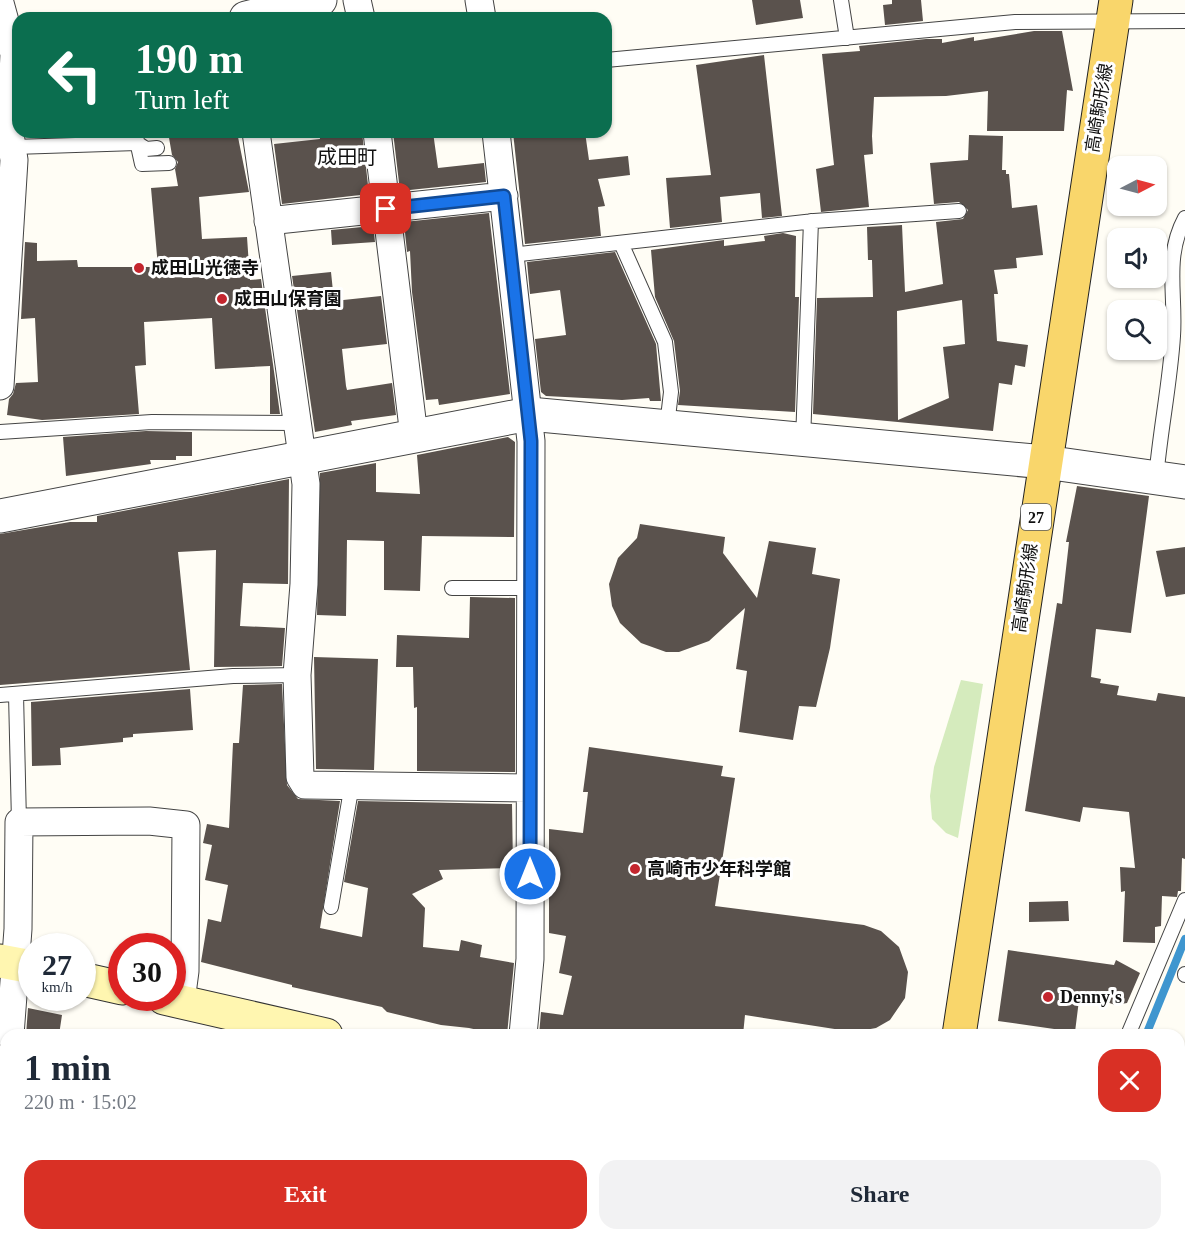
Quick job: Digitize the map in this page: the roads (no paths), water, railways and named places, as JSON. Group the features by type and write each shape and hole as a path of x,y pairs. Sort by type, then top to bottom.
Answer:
{"main road":[{"name":"高崎駒形線","path":"960,1029 1114,10"},
{"path":"186,1002 300,1029"}],"street":[{"path":"271,12 320,0"},
{"path":"0,5 12,47"},
{"path":"0,386 11,77"},
{"path":"257,138 306,484 297,675 300,777 305,785 530,788"},
{"path":"378,138 414,436"},
{"path":"497,138 529,414 530,959 524,1029"},
{"path":"268,221 504,196"},
{"path":"0,516 529,414 1046,462 1170,480"},
{"path":"6,1028 16,964 19,822 149,820 186,825 185,933"}],"lane":[{"path":"841,0 847,38"},
{"path":"612,59 1015,22 1114,10 1185,21"},
{"path":"8,139 40,149 136,138"},
{"path":"136,138 146,149 157,148"},
{"path":"136,138 142,164 169,163"},
{"path":"511,255 811,221 959,211"},
{"path":"1170,480 1174,335 1172,257 1175,240 1185,218"},
{"path":"803,441 811,221"},
{"path":"621,243 665,342 671,392 667,426"},
{"path":"0,432 152,422 296,423"},
{"path":"452,588 530,588"},
{"path":"0,695 233,676 297,675"},
{"path":"16,694 19,822"},
{"path":"331,907 352,784"},
{"path":"1131,1029 1185,900"}],"waterway":[{"path":"1148,1029 1185,939"}],"place":[{"name":"成田山光徳寺","path":"139,268"},
{"name":"成田山保育園","path":"222,299"},
{"name":"高崎市少年科学館","path":"635,869"},
{"name":"Denny's","path":"1048,997"}],"district":[{"name":"成田町","path":"347,157"}]}
